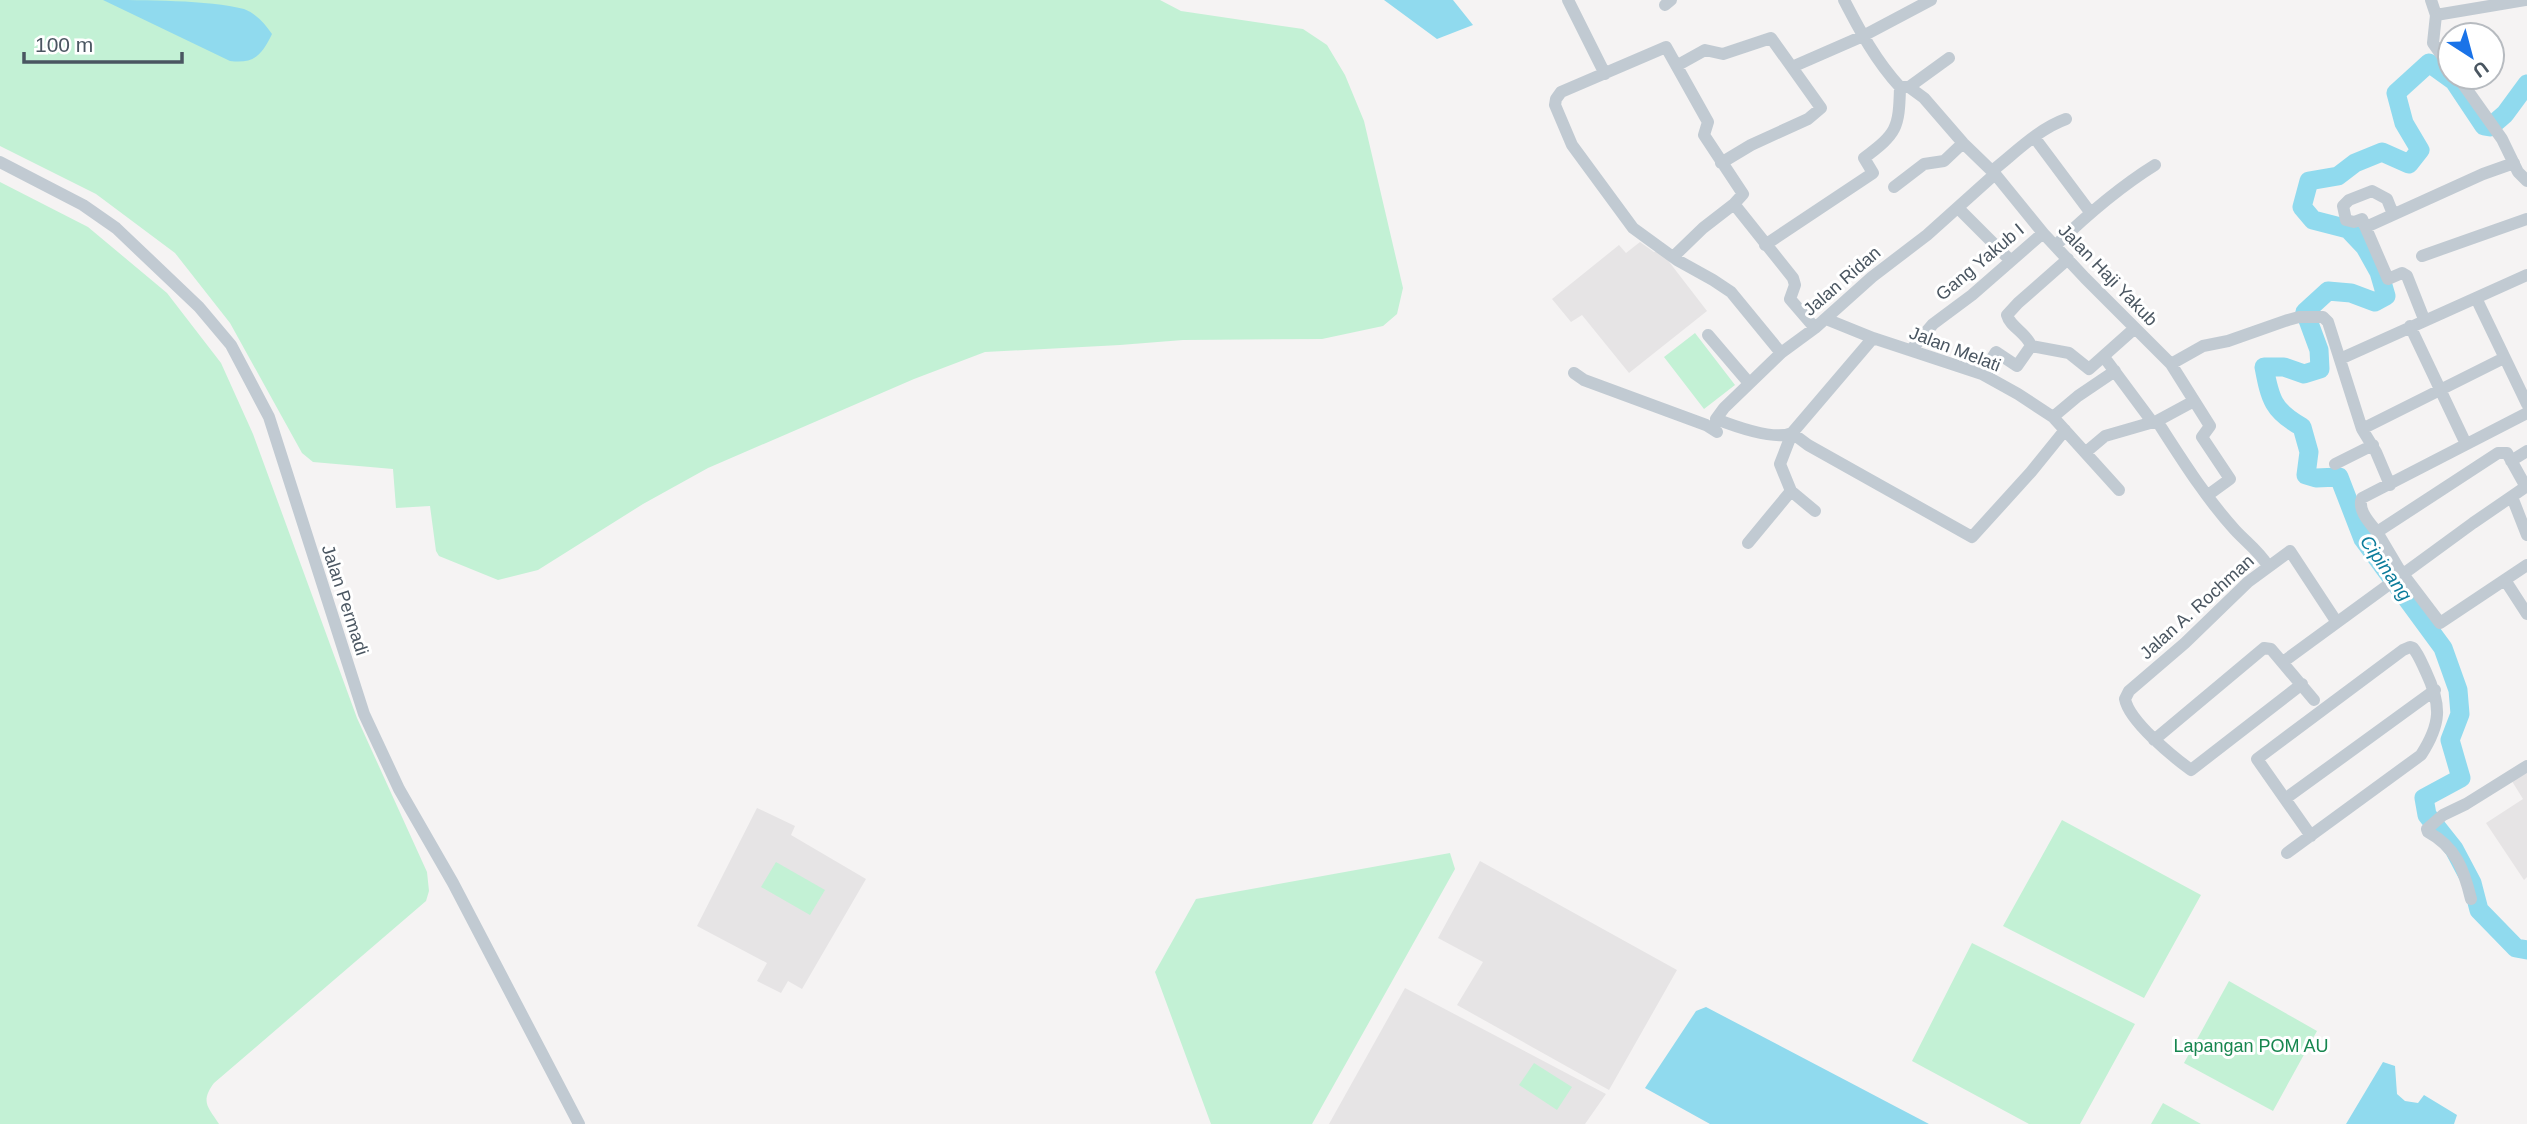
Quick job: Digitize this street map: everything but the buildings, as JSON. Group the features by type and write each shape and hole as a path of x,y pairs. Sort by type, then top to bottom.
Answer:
{"street":[{"path":"1568,0 1605,74"},
{"name":"Jalan Haji Yakub","path":"1844,0 1881,65 1905,87 1924,98 1963,143 1994,173 2068,260 2171,364 2210,426 2202,437 2230,480 2208,495"},
{"path":"1792,68 1863,36 1931,0"},
{"path":"2431,0 2436,15 2432,43 2436,48"},
{"path":"2436,15 2525,0"},
{"path":"1678,65 1705,50 1723,54 1771,38 1821,108 1808,119 1751,145 1721,163"},
{"path":"1673,257 1743,194 1704,135 1708,122 1678,65 1664,46 1562,92 1555,105 1572,145 1633,228 1673,257 1731,292 1781,353"},
{"path":"1765,245 1873,173 1864,158 1886,141 1895,129 1905,87 1949,58"},
{"path":"2468,91 2498,134 2523,179 2527,181"},
{"name":"Jalan Ridan","path":"1792,433 1783,435 1744,429 1716,419 1781,353 1826,319 1871,277 1958,208 2034,137 2066,119"},
{"path":"2034,137 2090,212"},
{"path":"1894,187 1924,164 1944,160 1963,143"},
{"name":"Jalan Permadi","path":"0,162 83,205 116,228 199,307 231,345 269,417 364,714 399,789 453,883 579,1124"},
{"path":"2366,227 2514,163"},
{"path":"2056,246 2090,212 2131,179 2155,164"},
{"path":"2393,214 2387,199 2372,191 2346,202 2343,206 2346,220 2354,222 2362,219 2388,279 2402,273 2407,275 2424,319"},
{"path":"1734,204 1795,280 1790,299 1815,328"},
{"path":"1958,208 2010,260"},
{"path":"2422,256 2527,219"},
{"name":"Gang Yakub I","path":"1911,350 1933,324 1972,295 2043,233"},
{"path":"2031,346 2025,334 2009,321 2007,315 2068,260"},
{"path":"2340,359 2527,275"},
{"path":"2476,298 2527,404"},
{"path":"2171,364 2203,346 2228,341 2288,320 2323,317 2328,322 2362,429 2373,445 2389,485"},
{"name":"Jalan Melati","path":"1826,319 1873,338 1982,374 2018,394 2053,417 2119,490"},
{"path":"2410,326 2466,444"},
{"path":"2031,346 2068,354 2088,369 2135,328"},
{"path":"1709,335 1749,383"},
{"path":"1815,511 1791,491 1780,464 1792,433 1873,338"},
{"path":"1982,374 1996,352 2017,366 2031,346"},
{"path":"2104,357 2235,530 2266,563"},
{"path":"2362,429 2504,358"},
{"path":"2053,417 2078,396 2115,372"},
{"path":"1574,373 1584,380 1706,425 1717,432"},
{"path":"2086,452 2105,436 2155,422 2194,401"},
{"path":"2527,412 2360,501 2362,510 2402,575 2440,623 2527,565"},
{"path":"1792,433 1808,445 1972,537 2065,430"},
{"path":"2479,438 2490,458"},
{"path":"2335,464 2373,445"},
{"path":"2283,662 2336,621 2526,487 2503,451 2376,532"},
{"path":"2511,461 2527,452"},
{"path":"1748,543 1791,491"},
{"path":"2512,497 2527,535"},
{"name":"Jalan A. Rochman","path":"2154,740 2127,708 2124,699 2129,691 2185,643 2266,563 2290,551 2336,621"},
{"path":"2505,580 2527,614"},
{"path":"2287,853 2311,836 2421,755 2429,743 2437,719 2435,690 2416,649 2410,647 2257,759 2311,836"},
{"path":"2302,684 2194,769 2188,768 2154,740 2264,648 2271,649 2302,684 2314,700"},
{"path":"2285,799 2435,690"},
{"path":"2471,899 2461,863 2451,849 2427,829 2442,815 2466,804 2527,766"}],"shaded area":[{"path":"1640,242 1654,252 1660,250 1707,311 1629,373 1582,315 1571,322 1552,299 1619,245 1626,253"},
{"path":"2527,769 2527,877 2524,880 2486,823 2523,799 2510,778"},
{"path":"757,808 795,826 791,835 866,879 802,989 788,981 781,993 757,981 767,963 697,926"},
{"path":"1480,861 1677,970 1609,1090 1457,1005 1483,962 1438,938"},
{"path":"1405,988 1606,1094 1585,1124 1329,1124"}],"green space":[{"path":"0,0 1160,0 1181,11 1303,29 1327,45 1345,75 1364,121 1403,288 1397,314 1383,326 1322,339 1183,340 985,352 914,379 708,468 643,504 538,570 498,580 439,556 430,506 396,508 393,469 313,462 302,453 230,323 175,253 96,194 0,146"},
{"path":"0,182 88,227 167,293 221,363 253,434 357,718 427,872 429,891 426,901 214,1083 207,1095 207,1104 219,1124 0,1124"},
{"path":"1695,333 1735,385 1704,409 1664,357"},
{"path":"2062,820 2201,895 2144,998 2003,926"},
{"path":"1450,853 1455,869 1312,1124 1211,1124 1155,972 1196,899"},
{"path":"776,862 825,890 810,915 761,887"},
{"path":"1972,943 2135,1024 2080,1124 2029,1124 1912,1061"},
{"name":"Lapangan POM AU","path":"2229,981 2317,1031 2273,1111 2184,1063"},
{"path":"1534,1063 1572,1087 1557,1110 1519,1085"},
{"path":"2163,1103 2201,1124 2151,1124"}],"water":[{"path":"103,0 175,1 230,6 253,14 272,34 261,53 245,61 230,61"},
{"path":"1384,0 1453,0 1473,25 1437,39"},
{"path":"1706,1007 1929,1124 1710,1124 1645,1088 1696,1011"},
{"path":"2383,1062 2395,1066 2397,1094 2405,1101 2418,1103 2424,1095 2457,1115 2454,1124 2346,1124"}],"waterway":[{"name":"Cipinang","path":"2527,84 2505,114 2490,127 2484,126 2454,81 2429,63 2396,93 2404,123 2420,150 2409,164 2382,152 2355,163 2338,176 2309,181 2302,207 2313,220 2348,229 2365,247 2379,272 2386,296 2375,302 2351,293 2328,291 2305,312 2319,350 2320,369 2304,374 2284,367 2264,367 2274,403 2302,427 2309,452 2306,475 2316,478 2339,477 2363,539 2443,648 2458,690 2460,714 2450,740 2461,778 2424,798 2427,815 2454,849 2472,883 2479,910 2516,948 2527,950"}]}
